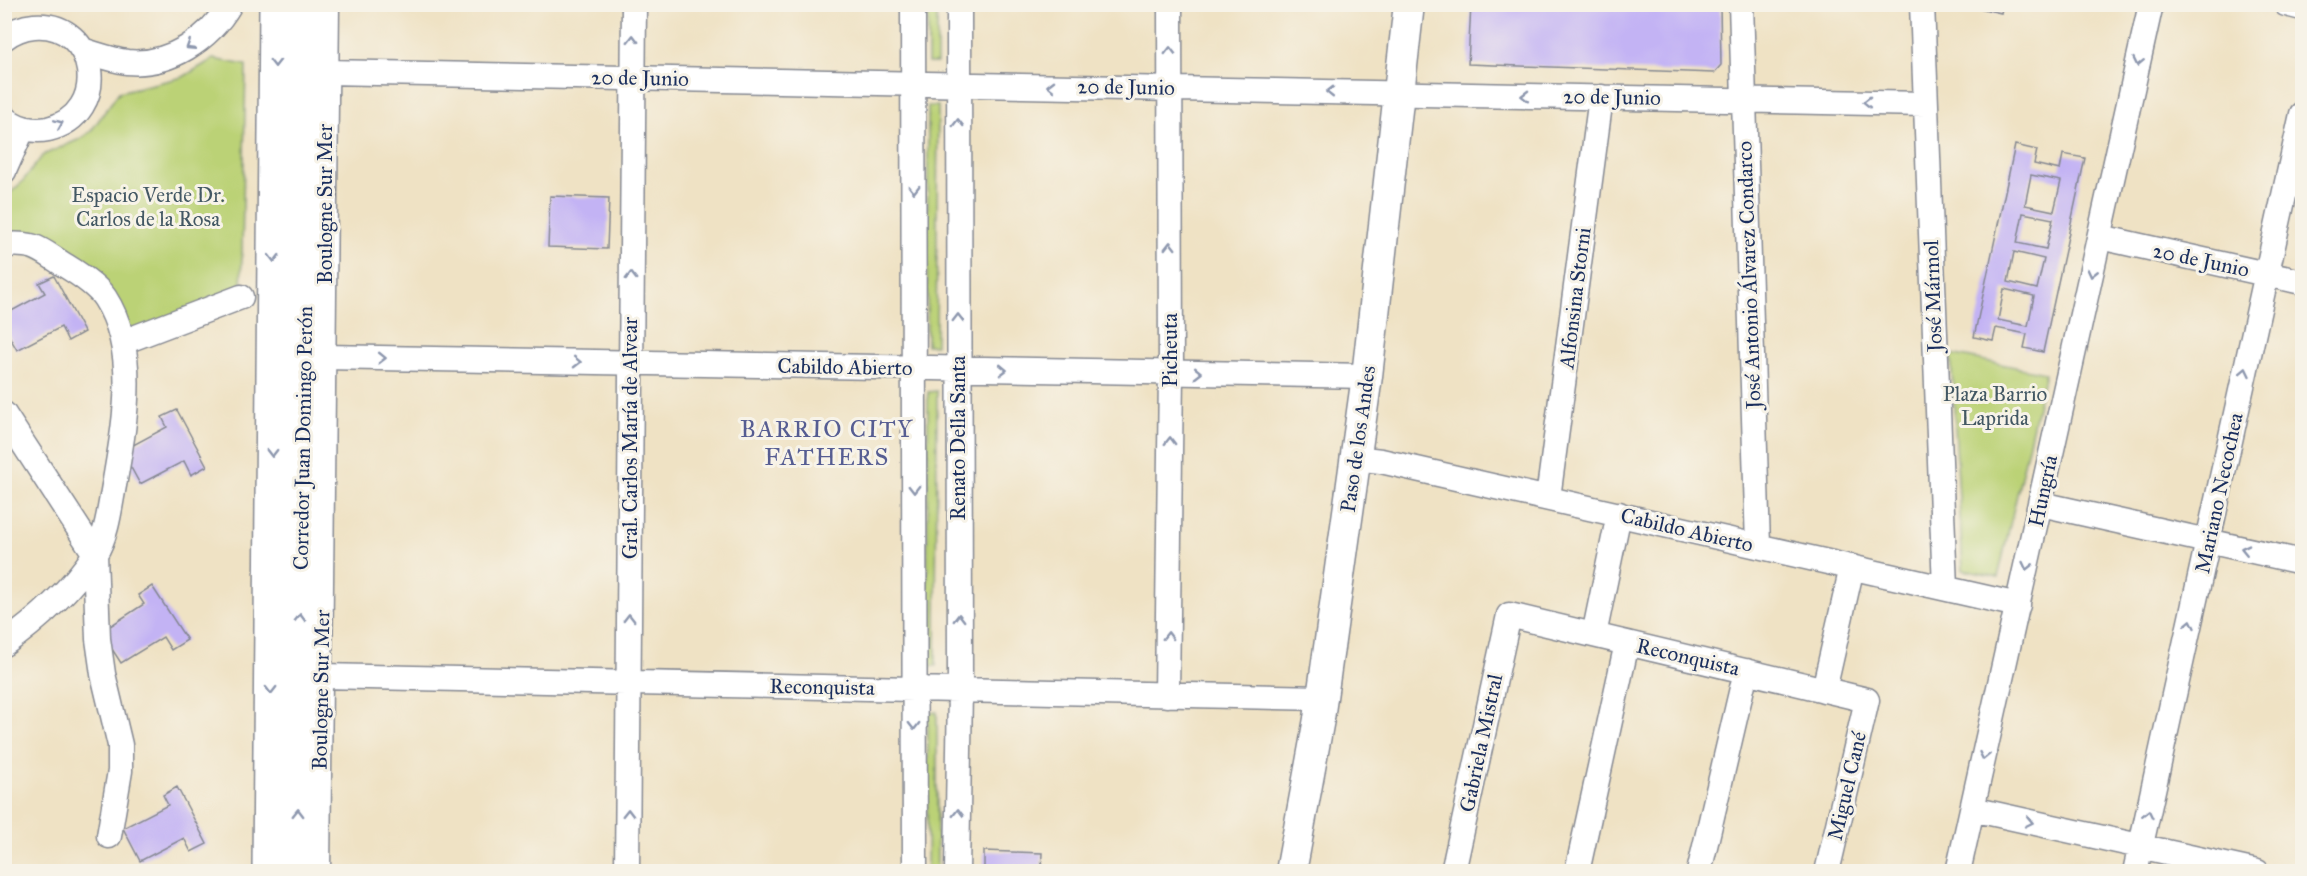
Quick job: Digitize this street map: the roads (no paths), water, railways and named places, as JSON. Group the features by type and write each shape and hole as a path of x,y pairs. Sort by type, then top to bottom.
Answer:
{"highway":[{"name":"Corredor Juan Domingo Perón","path":"269,872 276,4"},
{"name":"Corredor Juan Domingo Perón","path":"297,872 309,4"}],"main road":[{"name":"Paso de los Andes","path":"1291,872 1322,698 1355,458 1409,4"}],"street":[{"path":"82,50 124,62 139,63 176,55 202,39 220,22 230,4"},
{"name":"Boulogne Sur Mer","path":"318,872 322,676 327,4"},
{"name":"Gral. Carlos María de Alvear","path":"627,872 634,4"},
{"name":"Renato Della Santa","path":"913,4 915,872"},
{"name":"Renato Della Santa","path":"957,872 960,690 958,4"},
{"name":"Picheuta","path":"1167,695 1170,4"},
{"name":"José Antonio Álvarez Condarco","path":"1742,4 1743,100 1758,546"},
{"name":"José Mármol","path":"1922,4 1945,588"},
{"name":"Hungría","path":"1958,872 2151,4"},
{"path":"2286,4 2302,8"},
{"path":"4,38 26,27 43,26 60,30 74,40 82,50 90,70 90,87 84,104 73,117 58,126 41,130 14,122 4,171"},
{"name":"20 de Junio","path":"326,72 1925,104"},
{"name":"Alfonsina Storni","path":"1548,498 1601,97"},
{"name":"Mariano Necochea","path":"2135,872 2302,114"},
{"name":"20 de Junio","path":"2100,237 2302,282"},
{"path":"4,245 31,244 77,273 104,296 117,322 123,342 127,382 118,464 106,526 95,554 27,628 4,644"},
{"path":"123,342 241,297"},
{"name":"Cabildo Abierto","path":"324,357 1366,376"},
{"path":"4,414 95,554 98,639 103,674 120,745 120,771 109,836"},
{"name":"Cabildo Abierto","path":"1355,458 1381,461 2018,604"},
{"path":"2041,504 2302,562"},
{"path":"1594,635 1619,514"},
{"path":"1824,690 1852,567"},
{"name":"Reconquista","path":"1509,615 1867,700"},
{"name":"Gabriela Mistral","path":"1453,872 1509,615"},
{"path":"1577,872 1628,643"},
{"path":"1699,872 1746,671"},
{"name":"Reconquista","path":"322,676 1322,698"},
{"name":"Miguel Cané","path":"1827,872 1867,700"},
{"path":"1972,809 2257,872"}],"district":[{"name":"BARRIO CITY FATHERS","path":"827,443"}],"park label":[{"name":"Espacio Verde Dr. Carlos de la Rosa","path":"148,207"},
{"name":"Plaza Barrio Laprida","path":"1995,406"}]}
